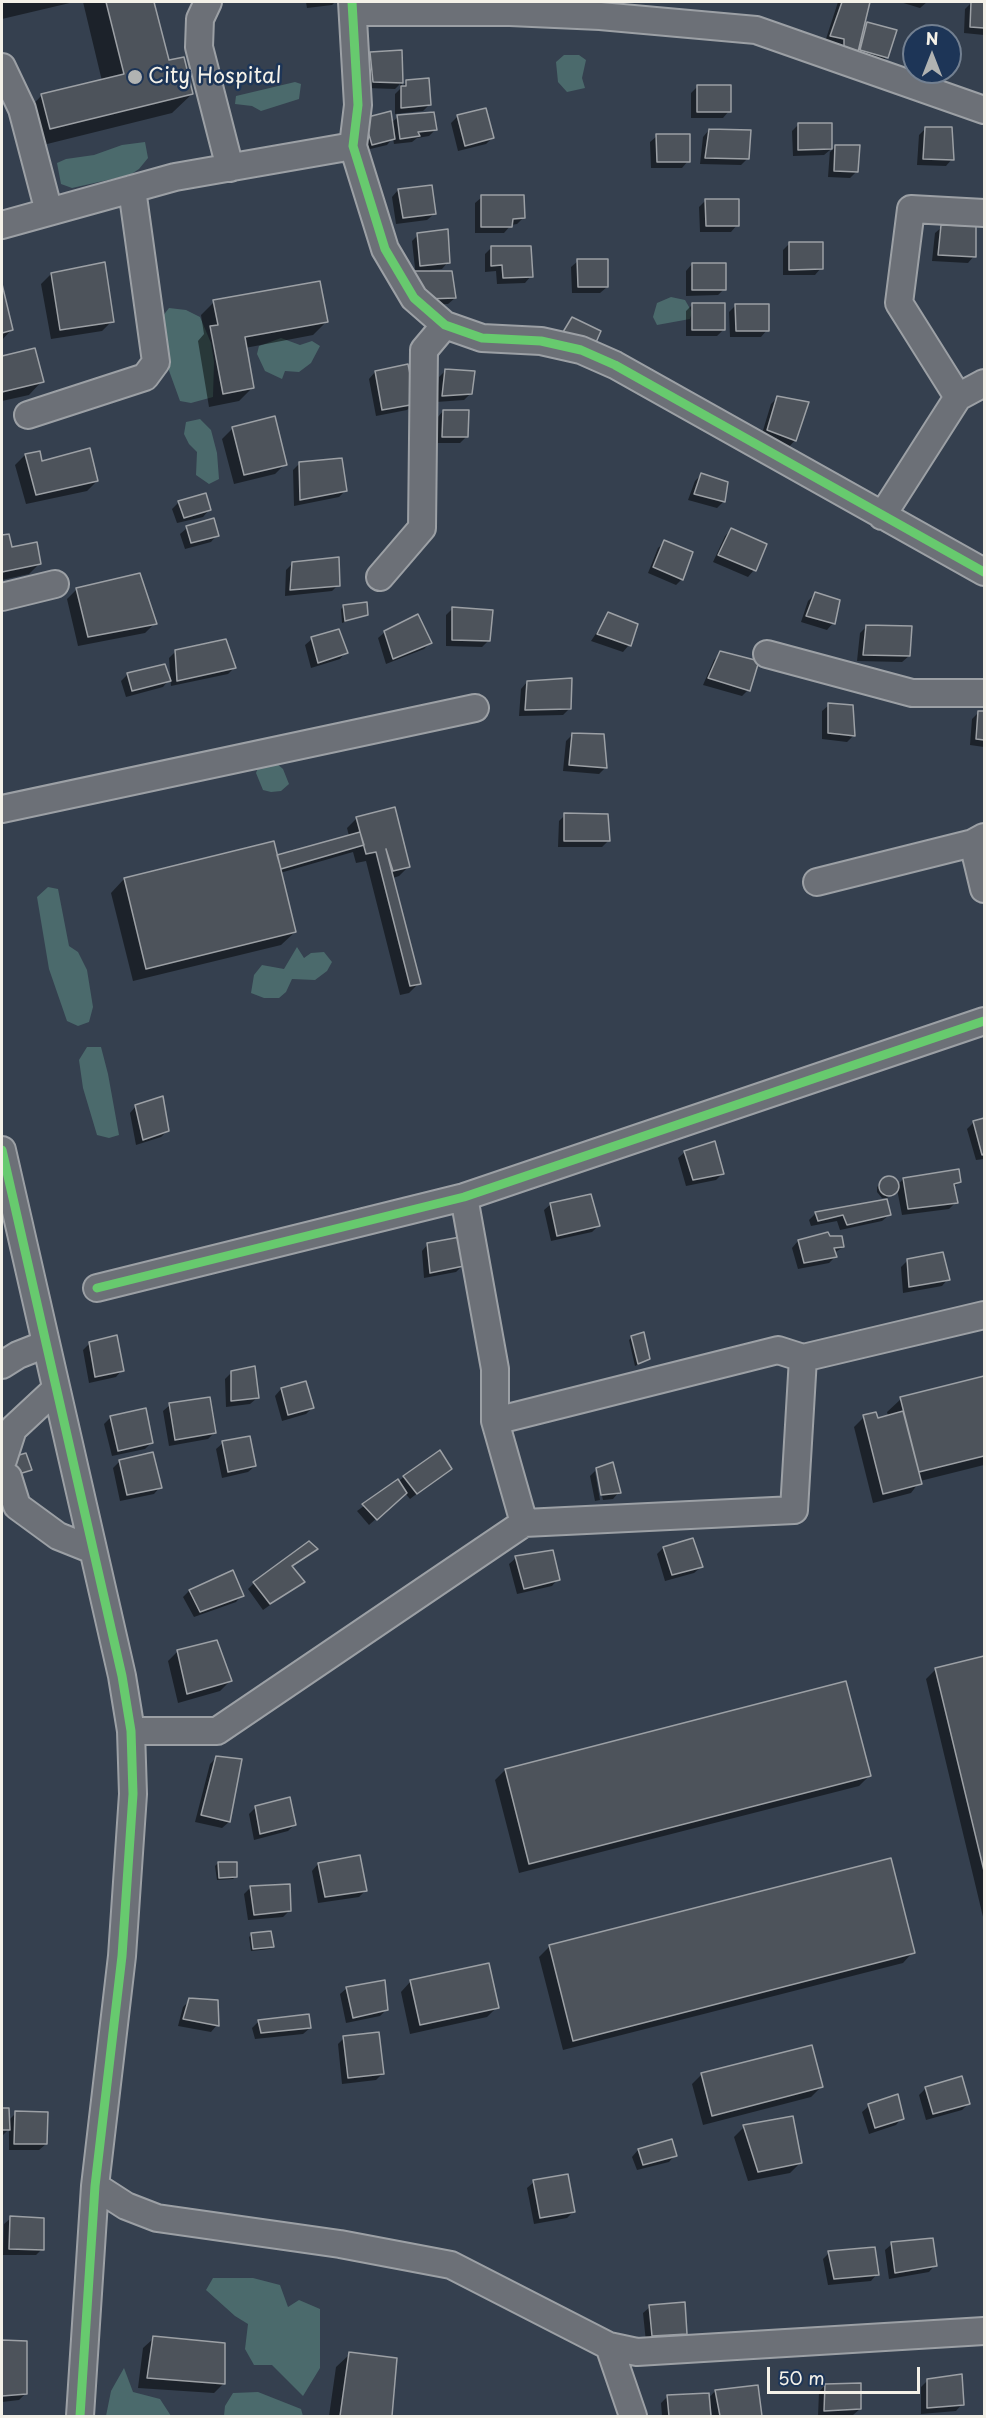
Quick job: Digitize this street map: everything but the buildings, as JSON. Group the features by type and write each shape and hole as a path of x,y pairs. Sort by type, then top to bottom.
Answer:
{"street":[{"path":"208,2 200,19 199,46 230,168"},
{"path":"984,110 756,30 511,7 353,7 358,105 353,146 385,249 414,298 445,325 482,338 541,341 581,350 615,364 984,572"},
{"path":"2,67 22,109 49,212"},
{"path":"2,225 175,177 353,146"},
{"path":"28,415 145,377 156,362 132,189"},
{"path":"958,397 898,303 911,209 984,213"},
{"path":"380,577 422,528 424,350 445,325"},
{"path":"882,516 958,397 984,383"},
{"path":"2,597 55,585"},
{"path":"767,654 912,693 984,693"},
{"path":"2,809 475,708"},
{"path":"817,882 979,840 984,889"},
{"path":"97,1288 464,1197 984,1021"},
{"path":"2,1150 122,1676 131,1731 133,1794 122,1956 95,2186 80,2416"},
{"path":"464,1197 495,1369 495,1421 524,1523"},
{"path":"495,1421 778,1350 803,1358 984,1315"},
{"path":"2,1365 46,1344"},
{"path":"131,1731 217,1731 524,1523 794,1510 803,1358"},
{"path":"56,1389 13,1429 5,1469 17,1506 58,1536 93,1550"},
{"path":"95,2186 126,2206 157,2218 340,2244 451,2265 609,2346 637,2352 984,2331"},
{"path":"609,2346 633,2416"}],"green space":[{"path":"564,55 579,55 586,60 582,78 585,88 567,92 558,82 556,62"},
{"path":"295,82 301,84 299,99 261,111 252,106 235,104 236,96"},
{"path":"145,142 148,158 139,169 130,175 72,188 61,184 57,163 66,159 94,155 122,145"},
{"path":"671,297 685,300 692,312 690,319 657,325 653,317 657,303"},
{"path":"169,308 186,310 200,317 211,343 214,362 213,397 191,403 180,401 163,354 159,321"},
{"path":"281,338 300,345 312,341 320,346 311,363 299,372 285,371 282,379 265,371 257,354 259,346"},
{"path":"200,419 211,430 217,453 219,479 209,484 196,475 197,452 189,444 184,434 186,422"},
{"path":"275,762 283,769 289,784 281,791 263,790 256,773 259,765"},
{"path":"48,887 58,889 69,946 78,952 87,970 93,1007 89,1022 78,1026 67,1021 49,969 37,897"},
{"path":"297,947 304,958 311,953 324,952 332,962 327,971 315,980 292,979 286,992 279,998 264,998 251,993 254,975 262,965 284,969"},
{"path":"87,1047 101,1047 119,1135 109,1138 97,1135 83,1088 79,1060"},
{"path":"213,2278 253,2278 280,2285 288,2307 299,2300 320,2309 320,2368 303,2396 272,2365 254,2365 245,2349 248,2324 235,2316 206,2290"},
{"path":"124,2368 133,2392 160,2399 171,2416 106,2416 111,2391"},
{"path":"258,2392 301,2409 303,2416 224,2416 225,2406 233,2393"}],"cycle path":[{"path":"352,2 358,105 353,146 385,249 414,298 445,325 482,338 541,341 581,350 615,365 984,572"},
{"path":"97,1288 464,1197 984,1021"},
{"path":"2,1150 122,1676 131,1731 133,1794 122,1956 95,2186 80,2416"}],"place":[{"name":"City Hospital","path":"135,77"}]}
